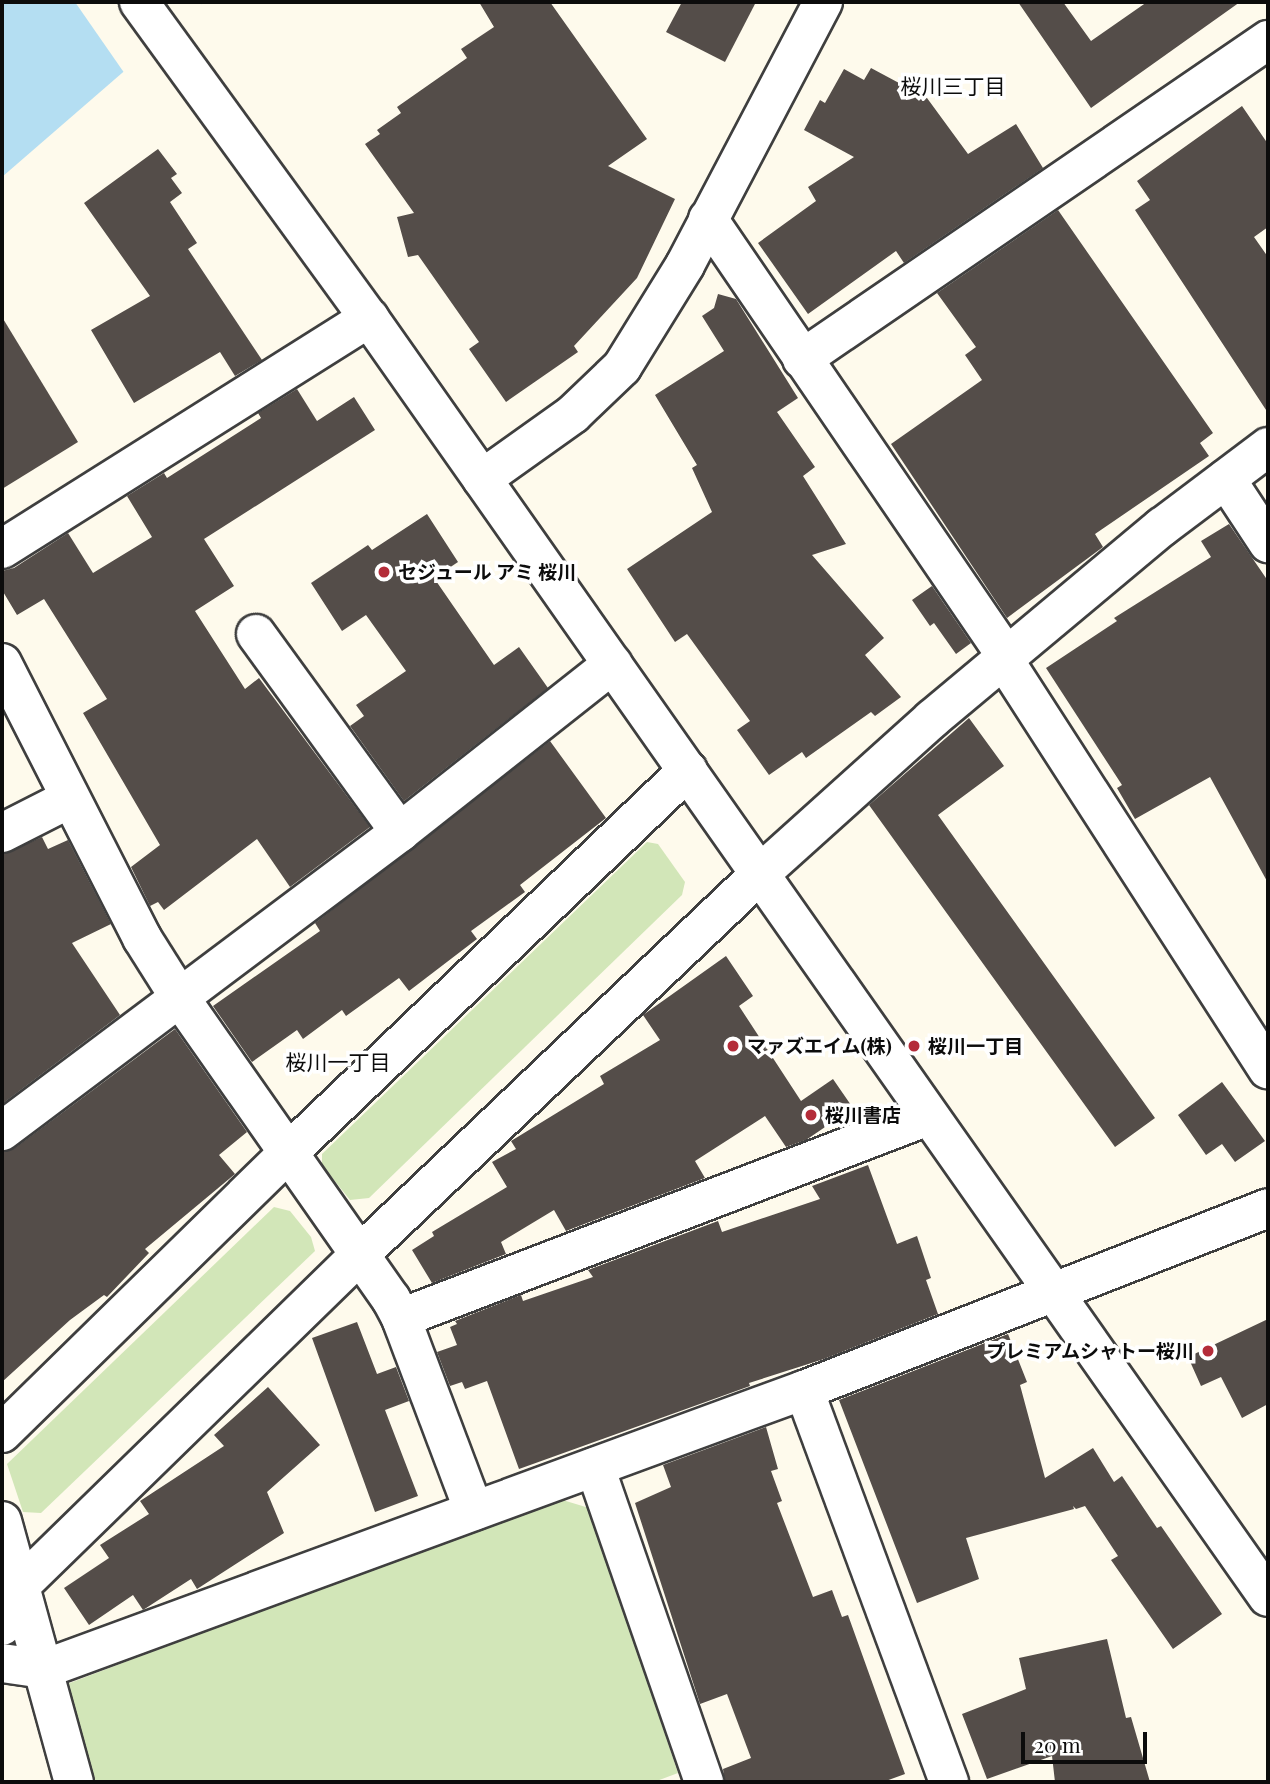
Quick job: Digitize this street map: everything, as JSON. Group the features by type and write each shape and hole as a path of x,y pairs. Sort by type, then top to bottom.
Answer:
{"street":[{"path":"139,2 369,318 1268,1597"},
{"path":"482,479 573,414 606,386 657,314 822,2"},
{"path":"802,359 1263,55"},
{"path":"708,219 1005,658 1268,1069"},
{"path":"2,549 369,318"},
{"path":"2,1626 21,1585 359,1255 761,873 932,719 1162,527 1268,447"},
{"path":"1226,479 1268,543"},
{"path":"256,634 400,832"},
{"path":"2,663 142,938 180,998 289,1152 401,1318 474,1511"},
{"path":"2,1131 400,832 613,664"},
{"path":"2,1433 289,1152 688,770"},
{"path":"2,833 69,799"},
{"path":"401,1318 928,1116"},
{"path":"2,1663 44,1668 804,1390 1268,1208"},
{"path":"804,1390 949,1782"},
{"path":"594,1467 704,1782"},
{"path":"2,1521 74,1782"}],"green space":[{"path":"647,842 658,844 685,882 682,895 369,1198 350,1200 322,1165 322,1154"},
{"path":"274,1207 290,1211 311,1237 315,1251 41,1513 23,1512 7,1464"},
{"path":"556,1498 589,1508 678,1773 654,1782 89,1782 62,1686"}],"water":[{"path":"2,2 204,2 2,177"}],"pier":[{"path":"75,2 200,2 203,7 125,74"}],"building":[{"path":"479,2 550,2 647,139 608,166 675,199 637,278 574,346 578,352 506,402 469,349 479,342 418,255 408,257 397,217 414,213 365,144 380,134 377,130 401,113 397,107 467,58 461,49 494,27"},
{"path":"682,2 756,2 725,62 666,32"},
{"path":"1018,2 1063,2 1091,41 1147,2 1240,2 1091,108"},
{"path":"871,68 927,98 968,154 1016,124 1043,168 904,263 896,251 808,314 758,243 816,201 808,187 854,157 804,130 820,100 825,103 844,69 864,80"},
{"path":"1242,106 1268,144 1268,227 1254,237 1268,257 1268,413 1135,210 1150,200 1137,181"},
{"path":"158,149 177,174 171,178 182,193 170,202 197,243 188,249 262,360 235,376 220,352 134,403 91,330 150,296 84,203"},
{"path":"1058,210 1213,433 1200,443 1209,456 1095,534 1103,547 1007,618 891,444 982,380 965,355 976,347 937,293"},
{"path":"718,294 736,299 798,398 777,412 815,467 803,476 846,544 812,555 884,638 865,655 901,697 875,716 871,712 806,758 802,752 769,775 737,730 750,721 687,634 675,642 627,569 712,512 692,468 697,465 655,395 724,351 702,316 714,308"},
{"path":"2,317 78,442 2,489"},
{"path":"297,389 317,421 354,397 375,430 204,539 234,586 195,611 245,689 259,678 370,827 290,887 257,839 164,910 158,902 150,906 131,867 160,845 83,713 107,699 44,599 17,615 2,590 2,571 14,568 68,533 93,573 152,537 127,496 164,473 167,478 261,418 258,413"},
{"path":"427,514 458,562 434,578 494,665 519,647 548,688 404,801 350,726 364,716 356,705 406,671 366,615 342,631 311,583 368,545 372,550"},
{"path":"1229,524 1268,581 1268,883 1210,777 1135,819 1117,788 1122,785 1046,668 1117,621 1114,618 1211,557 1201,541"},
{"path":"932,586 971,643 956,654 934,623 930,626 912,600"},
{"path":"969,718 1004,766 938,815 1155,1118 1115,1147 869,805"},
{"path":"550,741 606,818 520,885 525,892 471,931 477,939 409,991 399,978 346,1016 342,1010 303,1039 297,1030 252,1062 213,1006 320,931 315,923"},
{"path":"42,837 48,849 68,840 111,924 72,943 120,1015 2,1104 2,855"},
{"path":"726,956 753,996 739,1006 801,1101 833,1079 853,1108 806,1140 786,1147 765,1116 695,1161 705,1178 566,1231 554,1210 501,1242 506,1254 432,1283 412,1250 434,1236 432,1232 507,1187 492,1162 516,1149 511,1141 604,1084 600,1076 660,1040 643,1015"},
{"path":"175,1029 247,1132 219,1155 235,1174 145,1249 149,1253 107,1297 104,1295 70,1320 2,1382 2,1152 15,1148"},
{"path":"1222,1082 1265,1141 1235,1162 1222,1144 1206,1155 1178,1115"},
{"path":"868,1165 897,1244 917,1236 931,1278 926,1280 938,1314 824,1359 749,1383 750,1386 519,1469 487,1381 465,1389 462,1382 450,1386 437,1352 457,1345 450,1327 457,1324 455,1321 521,1295 523,1301 593,1277 588,1270 718,1221 722,1232 820,1199 812,1186"},
{"path":"1268,1319 1268,1404 1242,1418 1221,1377 1201,1386 1188,1357"},
{"path":"357,1322 377,1374 396,1367 409,1401 385,1410 418,1496 375,1512 312,1338"},
{"path":"1008,1334 1027,1382 1020,1385 1045,1478 1093,1448 1114,1482 1122,1476 1157,1528 1161,1526 1222,1614 1173,1649 1111,1560 1118,1556 1085,1506 1076,1509 1073,1506 1074,1509 966,1538 979,1579 917,1603 839,1400"},
{"path":"268,1387 320,1445 267,1492 284,1533 197,1589 191,1579 143,1610 133,1595 89,1625 64,1588 109,1558 100,1545 149,1514 140,1501 224,1446 214,1435"},
{"path":"766,1427 778,1469 771,1471 782,1501 777,1503 813,1597 832,1590 842,1617 848,1615 905,1774 883,1782 725,1782 723,1769 751,1758 727,1694 700,1704 635,1503 671,1487 663,1465"},
{"path":"1107,1639 1126,1718 1131,1717 1150,1782 1055,1782 1052,1756 987,1779 962,1714 1026,1689 1019,1658"}],"place":[{"name":"セジュール アミ 桜川","path":"384,572"},
{"name":"マァズエイム(株)","path":"733,1046"},
{"name":"桜川一丁目","path":"914,1046"},
{"name":"桜川書店","path":"811,1115"},
{"name":"プレミアムシャトー桜川","path":"1208,1351"}],"district":[{"name":"桜川三丁目","path":"953,85"},
{"name":"桜川一丁目","path":"338,1061"}]}
